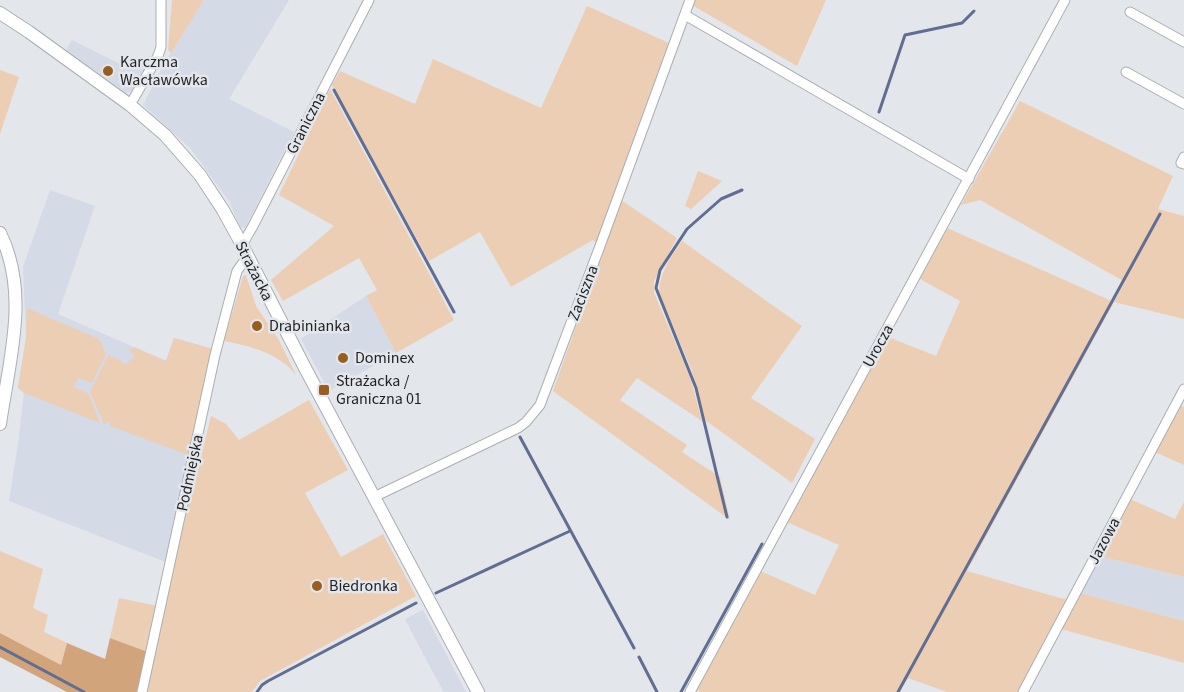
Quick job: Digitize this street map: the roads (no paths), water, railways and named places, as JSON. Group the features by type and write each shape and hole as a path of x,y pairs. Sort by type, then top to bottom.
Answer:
{"street":[{"path":"130,105 161,48 161,0"},
{"name":"Graniczna","path":"242,245 369,0"},
{"name":"Zaciszna","path":"374,497 518,428 540,405 690,0"},
{"name":"Urocza","path":"690,692 1065,0"},
{"path":"1130,12 1184,42"},
{"name":"Strażacka","path":"0,13 130,105 165,135 187,159 223,210 478,692"},
{"path":"685,15 969,179"},
{"path":"1126,72 1184,104"},
{"path":"0,233 12,263 16,296 13,335 0,424"},
{"name":"Podmiejska","path":"142,692 215,355 237,271 247,257"},
{"name":"Jazowa","path":"1023,692 1184,389"}],"waterway":[{"path":"879,112 905,35 962,23 974,11"},
{"path":"334,90 454,312"},
{"path":"727,517 696,388 656,288 660,270 687,229 721,199 742,190"},
{"path":"898,692 1160,214"},
{"path":"520,437 634,648"},
{"path":"436,593 570,531"},
{"path":"681,692 762,544"},
{"path":"257,692 268,681 416,603"},
{"path":"0,647 84,692"},
{"path":"639,657 657,692"}],"place":[{"name":"Karczma Wacławówka","path":"108,71"},
{"name":"Drabinianka","path":"257,326"},
{"name":"Dominex","path":"343,358"},
{"name":"Strażacka / Graniczna 01","path":"324,390"},
{"name":"Biedronka","path":"317,586"}]}
